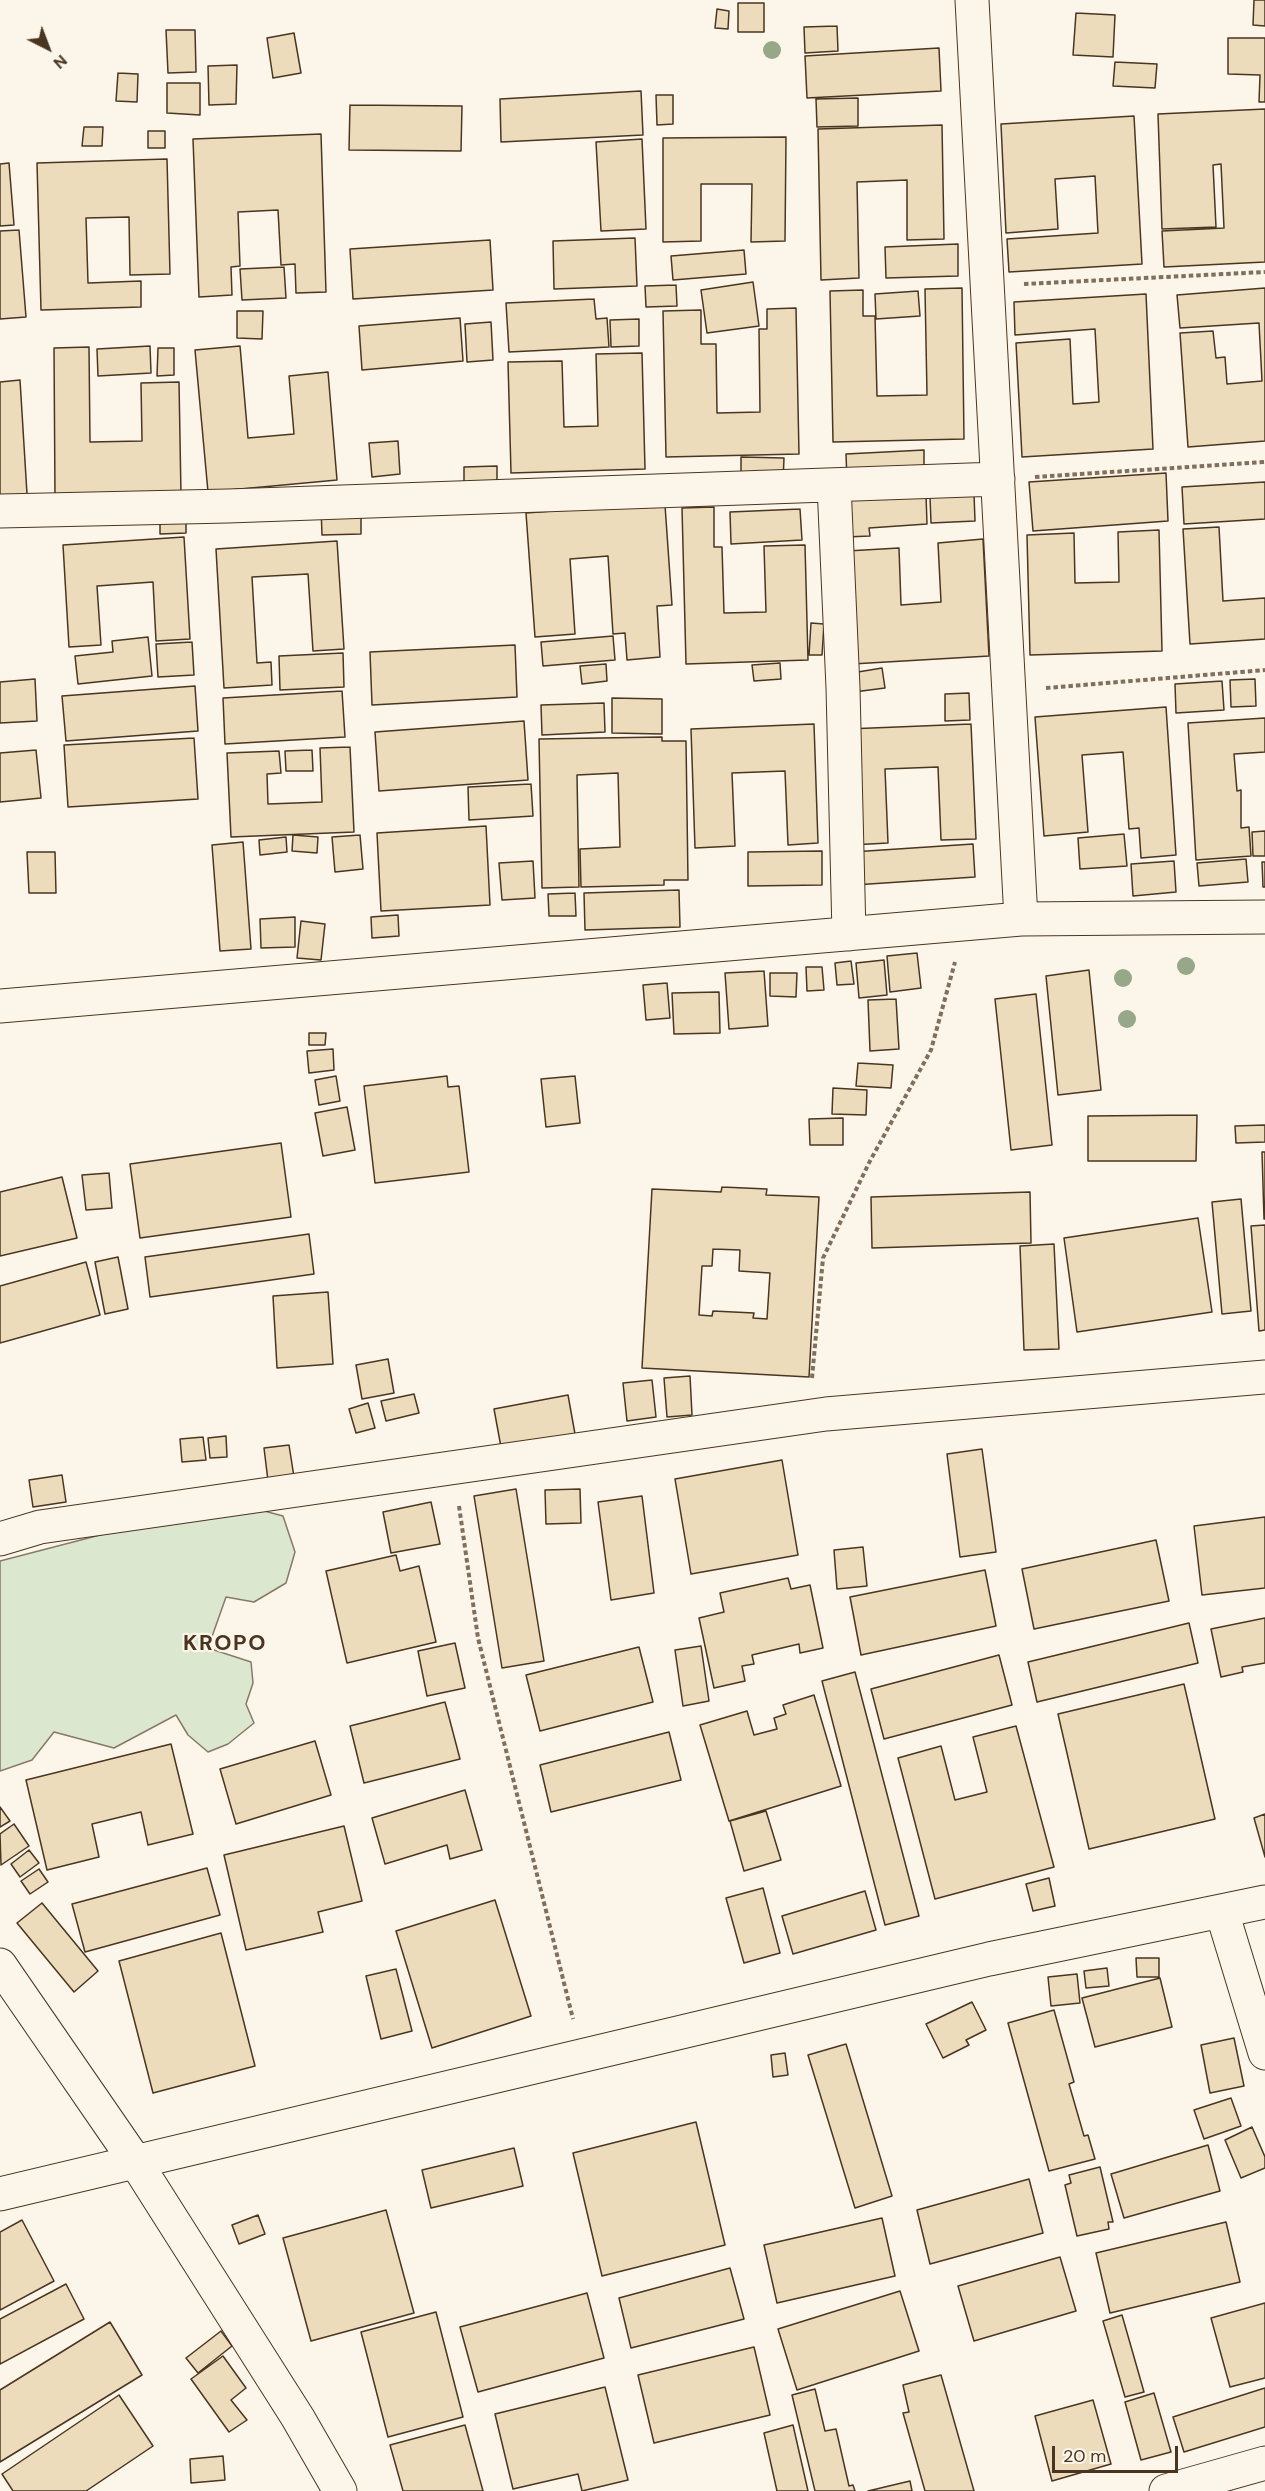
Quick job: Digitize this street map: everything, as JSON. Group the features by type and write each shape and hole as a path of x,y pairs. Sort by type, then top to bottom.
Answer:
{"street":[{"path":"972,0 1021,919"},
{"path":"0,511 228,506 998,479"},
{"path":"834,485 843,688 849,934"},
{"path":"0,1006 1021,919 1265,916"},
{"path":"0,1539 40,1527 808,1417 1265,1377"},
{"path":"0,2194 989,1959 1265,1902"},
{"path":"1222,1912 1265,2053"},
{"path":"0,1965 135,2161 298,2418 340,2491"},
{"path":"1166,2491 1265,2463"}],"path":[{"path":"988,286 1265,272"},
{"path":"998,479 1265,462"},
{"path":"1009,691 1265,670"},
{"path":"808,1417 824,1258 870,1161 931,1050 965,924"},
{"path":"454,1468 478,1638 582,2055"}],"green space":[{"path":"242,1505 283,1516 295,1552 286,1583 254,1602 226,1597 208,1648 251,1662 253,1683 246,1704 254,1723 228,1744 208,1752 188,1735 176,1715 114,1748 54,1732 32,1760 0,1771 0,1561 100,1535"}],"building":[{"path":"1254,0 1265,0 1265,26 1253,25"},
{"path":"738,3 764,3 764,32 738,32"},
{"path":"717,9 729,11 728,29 715,28"},
{"path":"1076,13 1115,15 1113,57 1073,55"},
{"path":"837,26 838,51 805,53 804,27"},
{"path":"166,30 195,30 196,72 168,73"},
{"path":"294,33 301,73 273,78 267,38"},
{"path":"1228,38 1265,38 1265,102 1259,102 1260,75 1228,74"},
{"path":"939,48 941,91 807,98 805,56"},
{"path":"1115,62 1157,64 1155,88 1113,86"},
{"path":"237,65 236,104 209,105 208,66"},
{"path":"118,73 138,74 137,102 116,101"},
{"path":"167,83 200,83 200,115 167,113"},
{"path":"641,91 643,135 501,142 500,99"},
{"path":"656,95 673,95 673,124 657,125"},
{"path":"858,98 858,126 817,127 816,99"},
{"path":"350,105 462,106 461,151 349,150"},
{"path":"1265,109 1265,262 1164,267 1162,231 1224,228 1221,164 1213,165 1216,227 1162,229 1158,114"},
{"path":"1134,116 1142,264 1009,272 1007,239 1098,233 1095,176 1055,179 1058,229 1006,233 1001,124"},
{"path":"942,125 944,239 907,240 907,180 857,182 859,278 821,280 818,129"},
{"path":"84,127 103,127 102,146 82,146"},
{"path":"148,131 165,131 165,148 148,148"},
{"path":"321,134 326,292 296,293 295,264 281,265 278,210 238,212 240,266 231,267 232,295 199,297 193,139"},
{"path":"786,137 785,241 751,242 752,184 701,184 701,241 663,242 663,138"},
{"path":"642,139 646,229 601,231 596,142"},
{"path":"167,159 170,274 130,275 129,217 86,218 88,283 141,281 141,307 41,310 37,163"},
{"path":"9,163 14,225 0,226 0,164"},
{"path":"19,230 26,317 0,319 0,231"},
{"path":"635,238 637,286 554,289 553,241"},
{"path":"490,240 493,290 353,299 350,249"},
{"path":"958,244 958,276 886,278 885,247"},
{"path":"744,250 746,274 673,280 671,256"},
{"path":"284,267 286,298 242,300 240,269"},
{"path":"753,282 759,326 707,333 701,290"},
{"path":"676,285 677,306 646,307 645,286"},
{"path":"962,288 964,439 833,442 830,291 863,290 863,316 875,316 877,396 927,395 925,289"},
{"path":"1265,288 1265,441 1188,447 1180,333 1213,331 1216,358 1225,357 1227,384 1262,381 1259,323 1180,328 1177,295"},
{"path":"918,291 920,316 876,319 875,294"},
{"path":"1146,294 1153,449 1022,457 1016,343 1070,339 1073,404 1099,402 1095,329 1015,335 1014,302"},
{"path":"594,299 596,319 607,318 609,347 509,352 506,303"},
{"path":"796,308 799,454 666,457 663,311 701,310 701,344 716,344 717,413 760,412 759,329 767,329 767,309"},
{"path":"237,311 263,311 262,339 237,338"},
{"path":"460,318 463,361 362,370 359,326"},
{"path":"639,319 639,346 611,347 610,320"},
{"path":"491,322 493,360 467,362 465,324"},
{"path":"150,346 151,373 98,376 97,349"},
{"path":"240,346 248,438 294,434 289,376 328,372 337,480 208,492 195,350"},
{"path":"89,347 90,442 142,441 141,383 179,382 181,495 55,497 54,348"},
{"path":"158,348 174,348 174,375 157,376"},
{"path":"642,353 645,469 511,473 508,362 562,361 564,427 598,426 596,354"},
{"path":"20,380 27,494 0,496 0,382"},
{"path":"398,441 400,474 372,477 369,443"},
{"path":"924,450 924,477 847,480 846,454"},
{"path":"741,457 784,458 783,482 741,482"},
{"path":"497,466 497,489 464,489 464,467"},
{"path":"1166,473 1168,521 1033,531 1029,482"},
{"path":"1265,482 1265,519 1184,524 1182,487"},
{"path":"664,491 672,605 657,606 660,657 627,660 625,633 613,634 608,556 570,559 575,634 535,637 526,513 606,507"},
{"path":"974,494 975,521 931,523 930,497"},
{"path":"926,495 927,524 869,528 870,536 846,537 844,500"},
{"path":"361,505 361,534 322,535 321,507"},
{"path":"714,507 714,547 722,547 724,613 766,612 764,546 805,545 808,660 686,664 682,508"},
{"path":"800,509 802,540 731,544 730,512"},
{"path":"186,511 186,533 160,534 160,512"},
{"path":"1219,527 1223,601 1265,598 1265,639 1190,644 1183,529"},
{"path":"1159,530 1162,651 1030,655 1027,535 1074,533 1075,583 1119,582 1118,532"},
{"path":"184,537 190,639 156,641 153,582 97,586 101,645 69,647 63,545"},
{"path":"983,539 989,656 852,664 847,551 899,548 901,605 941,602 938,543"},
{"path":"337,541 344,649 313,651 308,574 252,577 257,663 271,662 272,685 224,688 216,549"},
{"path":"811,623 824,624 822,655 809,655"},
{"path":"613,636 615,660 543,666 541,642"},
{"path":"148,637 152,676 78,684 75,656 113,652 112,641"},
{"path":"192,642 194,675 158,677 156,644"},
{"path":"515,645 517,697 372,705 370,652"},
{"path":"343,653 344,687 280,690 279,656"},
{"path":"780,663 781,679 754,681 752,665"},
{"path":"606,664 607,681 582,684 580,666"},
{"path":"882,668 885,688 854,692 852,673"},
{"path":"35,679 37,721 0,723 0,682"},
{"path":"1255,679 1256,706 1231,707 1230,680"},
{"path":"1222,681 1224,710 1176,713 1175,684"},
{"path":"195,686 198,731 66,741 62,696"},
{"path":"342,691 345,737 225,744 223,698"},
{"path":"969,693 970,720 945,721 945,694"},
{"path":"612,698 662,699 662,734 612,733"},
{"path":"604,703 605,732 542,735 541,705"},
{"path":"1166,707 1176,855 1141,858 1139,828 1129,829 1123,752 1082,755 1088,832 1044,836 1035,717"},
{"path":"1265,718 1265,752 1234,754 1237,791 1241,790 1241,828 1249,827 1251,856 1196,860 1188,723"},
{"path":"524,721 528,780 379,791 375,732"},
{"path":"814,724 818,843 788,845 785,771 732,773 735,846 695,848 691,729"},
{"path":"971,724 976,839 941,840 938,767 885,769 888,843 851,845 847,729"},
{"path":"662,737 662,741 686,741 688,880 664,880 664,885 581,887 580,849 620,847 618,773 577,775 579,887 542,888 539,739"},
{"path":"194,738 198,799 68,807 64,745"},
{"path":"350,747 354,832 231,837 227,753 279,751 281,773 267,774 268,804 322,802 320,748"},
{"path":"36,750 41,798 0,802 0,753"},
{"path":"312,750 313,771 286,771 285,751"},
{"path":"531,784 533,816 469,820 468,787"},
{"path":"486,826 490,905 381,911 377,833"},
{"path":"1265,831 1265,856 1253,856 1252,832"},
{"path":"1124,834 1127,866 1080,869 1078,838"},
{"path":"293,835 318,837 317,853 292,851"},
{"path":"360,835 363,869 335,872 332,837"},
{"path":"286,837 287,852 260,855 259,840"},
{"path":"243,842 251,949 220,951 212,845"},
{"path":"973,844 975,877 854,885 852,852"},
{"path":"822,851 822,885 748,886 748,852"},
{"path":"27,852 55,852 56,893 29,893"},
{"path":"1246,859 1248,882 1199,886 1197,863"},
{"path":"533,861 535,898 502,900 499,863"},
{"path":"1174,861 1176,892 1133,896 1131,864"},
{"path":"1262,862 1265,862 1265,887 1263,887"},
{"path":"679,890 680,927 585,930 584,893"},
{"path":"575,893 576,916 549,916 548,894"},
{"path":"398,915 399,936 372,938 371,917"},
{"path":"295,917 295,947 261,948 260,919"},
{"path":"301,921 325,924 321,960 297,958"},
{"path":"917,953 921,988 890,992 887,956"},
{"path":"884,960 887,995 859,998 856,963"},
{"path":"851,961 854,984 837,985 835,963"},
{"path":"806,967 822,967 824,990 807,991"},
{"path":"1089,970 1101,1090 1058,1095 1046,976"},
{"path":"764,971 768,1026 729,1029 725,973"},
{"path":"770,973 797,973 796,997 770,996"},
{"path":"667,983 670,1018 646,1020 643,985"},
{"path":"719,992 720,1033 674,1034 672,993"},
{"path":"1036,994 1052,1145 1011,1150 995,999"},
{"path":"896,999 899,1049 870,1051 868,1000"},
{"path":"309,1033 326,1033 325,1045 309,1045"},
{"path":"333,1049 334,1070 309,1073 307,1051"},
{"path":"858,1063 893,1065 891,1088 856,1086"},
{"path":"336,1076 340,1101 319,1105 315,1080"},
{"path":"447,1076 448,1087 459,1086 469,1172 375,1183 364,1086"},
{"path":"575,1076 580,1123 546,1127 541,1079"},
{"path":"833,1088 867,1090 866,1115 832,1114"},
{"path":"347,1107 355,1150 323,1156 315,1113"},
{"path":"1197,1115 1196,1161 1088,1161 1088,1116"},
{"path":"843,1118 843,1145 810,1145 809,1119"},
{"path":"1265,1125 1265,1142 1236,1143 1235,1126"},
{"path":"281,1143 291,1217 140,1238 130,1164"},
{"path":"1262,1152 1265,1152 1265,1219 1264,1219"},
{"path":"109,1173 112,1208 86,1210 82,1175"},
{"path":"62,1177 77,1238 0,1256 0,1192"},
{"path":"722,1187 767,1189 766,1195 819,1197 809,1377 642,1368 652,1189 721,1192","holes":["713,1249 740,1250 739,1271 770,1273 767,1319 753,1318 754,1313 713,1311 712,1316 699,1315 702,1266 712,1266"]},
{"path":"1030,1192 1031,1243 872,1248 871,1197"},
{"path":"1241,1199 1251,1311 1222,1314 1212,1202"},
{"path":"1198,1218 1212,1312 1077,1332 1064,1238"},
{"path":"1265,1225 1265,1330 1259,1331 1251,1226"},
{"path":"309,1234 314,1274 150,1297 145,1257"},
{"path":"1054,1244 1059,1349 1024,1350 1020,1246"},
{"path":"118,1257 128,1309 105,1314 95,1262"},
{"path":"86,1262 100,1315 0,1343 0,1286"},
{"path":"328,1292 333,1364 277,1368 273,1296"},
{"path":"388,1359 394,1393 362,1399 356,1365"},
{"path":"690,1376 692,1415 667,1417 664,1378"},
{"path":"652,1380 656,1417 627,1421 623,1383"},
{"path":"414,1394 419,1413 386,1421 381,1401"},
{"path":"568,1395 575,1434 501,1447 494,1409"},
{"path":"368,1403 375,1428 356,1433 349,1409"},
{"path":"226,1436 227,1457 210,1458 208,1438"},
{"path":"203,1437 206,1460 182,1462 180,1439"},
{"path":"289,1445 294,1477 268,1481 264,1448"},
{"path":"982,1449 996,1552 960,1557 947,1454"},
{"path":"782,1460 798,1555 691,1574 675,1479"},
{"path":"62,1475 66,1502 33,1507 29,1480"},
{"path":"516,1489 544,1661 502,1668 474,1496"},
{"path":"580,1489 581,1523 546,1524 545,1490"},
{"path":"642,1496 654,1593 611,1600 598,1502"},
{"path":"431,1502 440,1544 391,1553 383,1512"},
{"path":"1265,1517 1265,1588 1202,1595 1194,1526"},
{"path":"1156,1540 1169,1601 1034,1629 1022,1569"},
{"path":"863,1547 867,1586 837,1589 834,1550"},
{"path":"396,1555 400,1571 419,1566 436,1642 347,1663 326,1571"},
{"path":"985,1570 996,1626 861,1655 850,1597"},
{"path":"788,1578 791,1589 810,1585 823,1648 800,1653 799,1644 752,1655 754,1664 742,1666 745,1681 714,1688 699,1618 724,1612 720,1593"},
{"path":"1265,1618 1265,1663 1242,1667 1243,1672 1221,1677 1211,1629"},
{"path":"1189,1623 1198,1663 1037,1702 1028,1662"},
{"path":"455,1643 465,1688 427,1696 418,1651"},
{"path":"701,1646 709,1701 683,1706 675,1650"},
{"path":"639,1647 653,1702 540,1731 526,1675"},
{"path":"999,1655 1012,1705 884,1739 871,1689"},
{"path":"855,1672 919,1916 885,1925 822,1681"},
{"path":"1184,1684 1215,1819 1089,1849 1058,1714"},
{"path":"814,1695 841,1786 729,1821 700,1725 747,1711 754,1735 777,1729 774,1718 786,1714 783,1705"},
{"path":"445,1702 460,1759 364,1783 350,1726"},
{"path":"1016,1726 1054,1867 935,1899 898,1758 941,1746 955,1800 987,1792 973,1737"},
{"path":"669,1732 681,1780 551,1812 540,1765"},
{"path":"315,1741 331,1795 236,1824 220,1769"},
{"path":"171,1744 193,1834 148,1845 141,1812 92,1824 99,1857 47,1870 26,1780"},
{"path":"465,1790 482,1850 450,1859 447,1845 385,1864 372,1818"},
{"path":"0,1807 10,1821 0,1827"},
{"path":"766,1811 781,1860 744,1871 730,1821"},
{"path":"1265,1814 1265,1857 1254,1818"},
{"path":"14,1824 29,1846 1,1865 0,1834"},
{"path":"344,1826 362,1901 318,1912 323,1932 246,1950 224,1855"},
{"path":"29,1850 39,1863 20,1877 11,1864"},
{"path":"207,1868 220,1915 85,1952 72,1904"},
{"path":"39,1869 48,1882 30,1894 21,1881"},
{"path":"1049,1878 1055,1906 1033,1911 1026,1884"},
{"path":"763,1888 780,1953 744,1963 726,1898"},
{"path":"865,1891 876,1930 793,1954 782,1916"},
{"path":"495,1900 531,2016 432,2048 396,1931"},
{"path":"42,1903 98,1971 74,1992 17,1923"},
{"path":"221,1933 255,2066 153,2093 119,1961"},
{"path":"1136,1958 1159,1958 1159,1977 1137,1977"},
{"path":"1107,1968 1109,1986 1086,1988 1084,1971"},
{"path":"396,1969 412,2031 381,2039 366,1976"},
{"path":"1077,1974 1080,2003 1051,2006 1048,1977"},
{"path":"1160,1978 1172,2027 1095,2047 1082,1998"},
{"path":"972,2002 986,2030 966,2040 969,2045 943,2058 926,2024"},
{"path":"1054,2010 1074,2082 1069,2084 1084,2136 1088,2135 1095,2159 1049,2171 1008,2023"},
{"path":"1234,2038 1244,2086 1210,2093 1201,2045"},
{"path":"846,2044 892,2196 855,2208 808,2055"},
{"path":"785,2053 788,2075 773,2077 771,2055"},
{"path":"1231,2098 1241,2126 1204,2139 1194,2110"},
{"path":"696,2122 725,2245 602,2276 573,2153"},
{"path":"1252,2127 1265,2157 1265,2168 1241,2178 1225,2140"},
{"path":"1208,2145 1220,2191 1124,2218 1111,2174"},
{"path":"514,2148 523,2186 431,2208 422,2170"},
{"path":"1100,2167 1113,2222 1108,2222 1109,2229 1077,2236 1065,2185 1071,2183 1069,2175"},
{"path":"1029,2179 1043,2233 930,2264 917,2210"},
{"path":"386,2210 414,2313 311,2341 283,2238"},
{"path":"258,2215 265,2234 239,2244 232,2225"},
{"path":"882,2218 895,2276 777,2303 764,2245"},
{"path":"22,2220 54,2281 0,2310 0,2232"},
{"path":"1226,2222 1240,2282 1110,2313 1096,2253"},
{"path":"1060,2257 1076,2311 974,2341 958,2286"},
{"path":"730,2268 744,2319 631,2348 619,2298"},
{"path":"66,2284 84,2319 0,2364 0,2319"},
{"path":"900,2291 919,2351 797,2390 778,2329"},
{"path":"587,2293 604,2358 478,2392 460,2327"},
{"path":"1265,2303 1265,2378 1230,2387 1211,2318"},
{"path":"436,2312 463,2417 388,2437 361,2332"},
{"path":"1122,2315 1144,2392 1125,2397 1103,2321"},
{"path":"110,2322 142,2375 0,2462 0,2390"},
{"path":"221,2331 232,2346 198,2373 186,2358"},
{"path":"754,2347 770,2415 654,2443 638,2375"},
{"path":"223,2356 246,2388 231,2400 247,2420 229,2432 191,2379"},
{"path":"941,2375 974,2491 925,2491 903,2413 909,2412 903,2385"},
{"path":"605,2387 628,2480 582,2491 578,2474 513,2489 495,2414"},
{"path":"1265,2388 1265,2427 1184,2452 1173,2417"},
{"path":"815,2389 825,2431 836,2429 849,2486 853,2485 855,2491 815,2491 792,2395"},
{"path":"1154,2393 1171,2452 1141,2460 1125,2402"},
{"path":"119,2395 153,2446 86,2491 13,2491 2,2474"},
{"path":"1093,2400 1111,2464 1052,2481 1035,2416"},
{"path":"465,2425 483,2491 403,2491 390,2445"},
{"path":"793,2425 808,2491 777,2491 764,2433"},
{"path":"223,2456 225,2480 191,2483 190,2459"},
{"path":"910,2481 912,2491 868,2491"}],"district":[{"name":"KROPO","path":"225,1644"}]}
